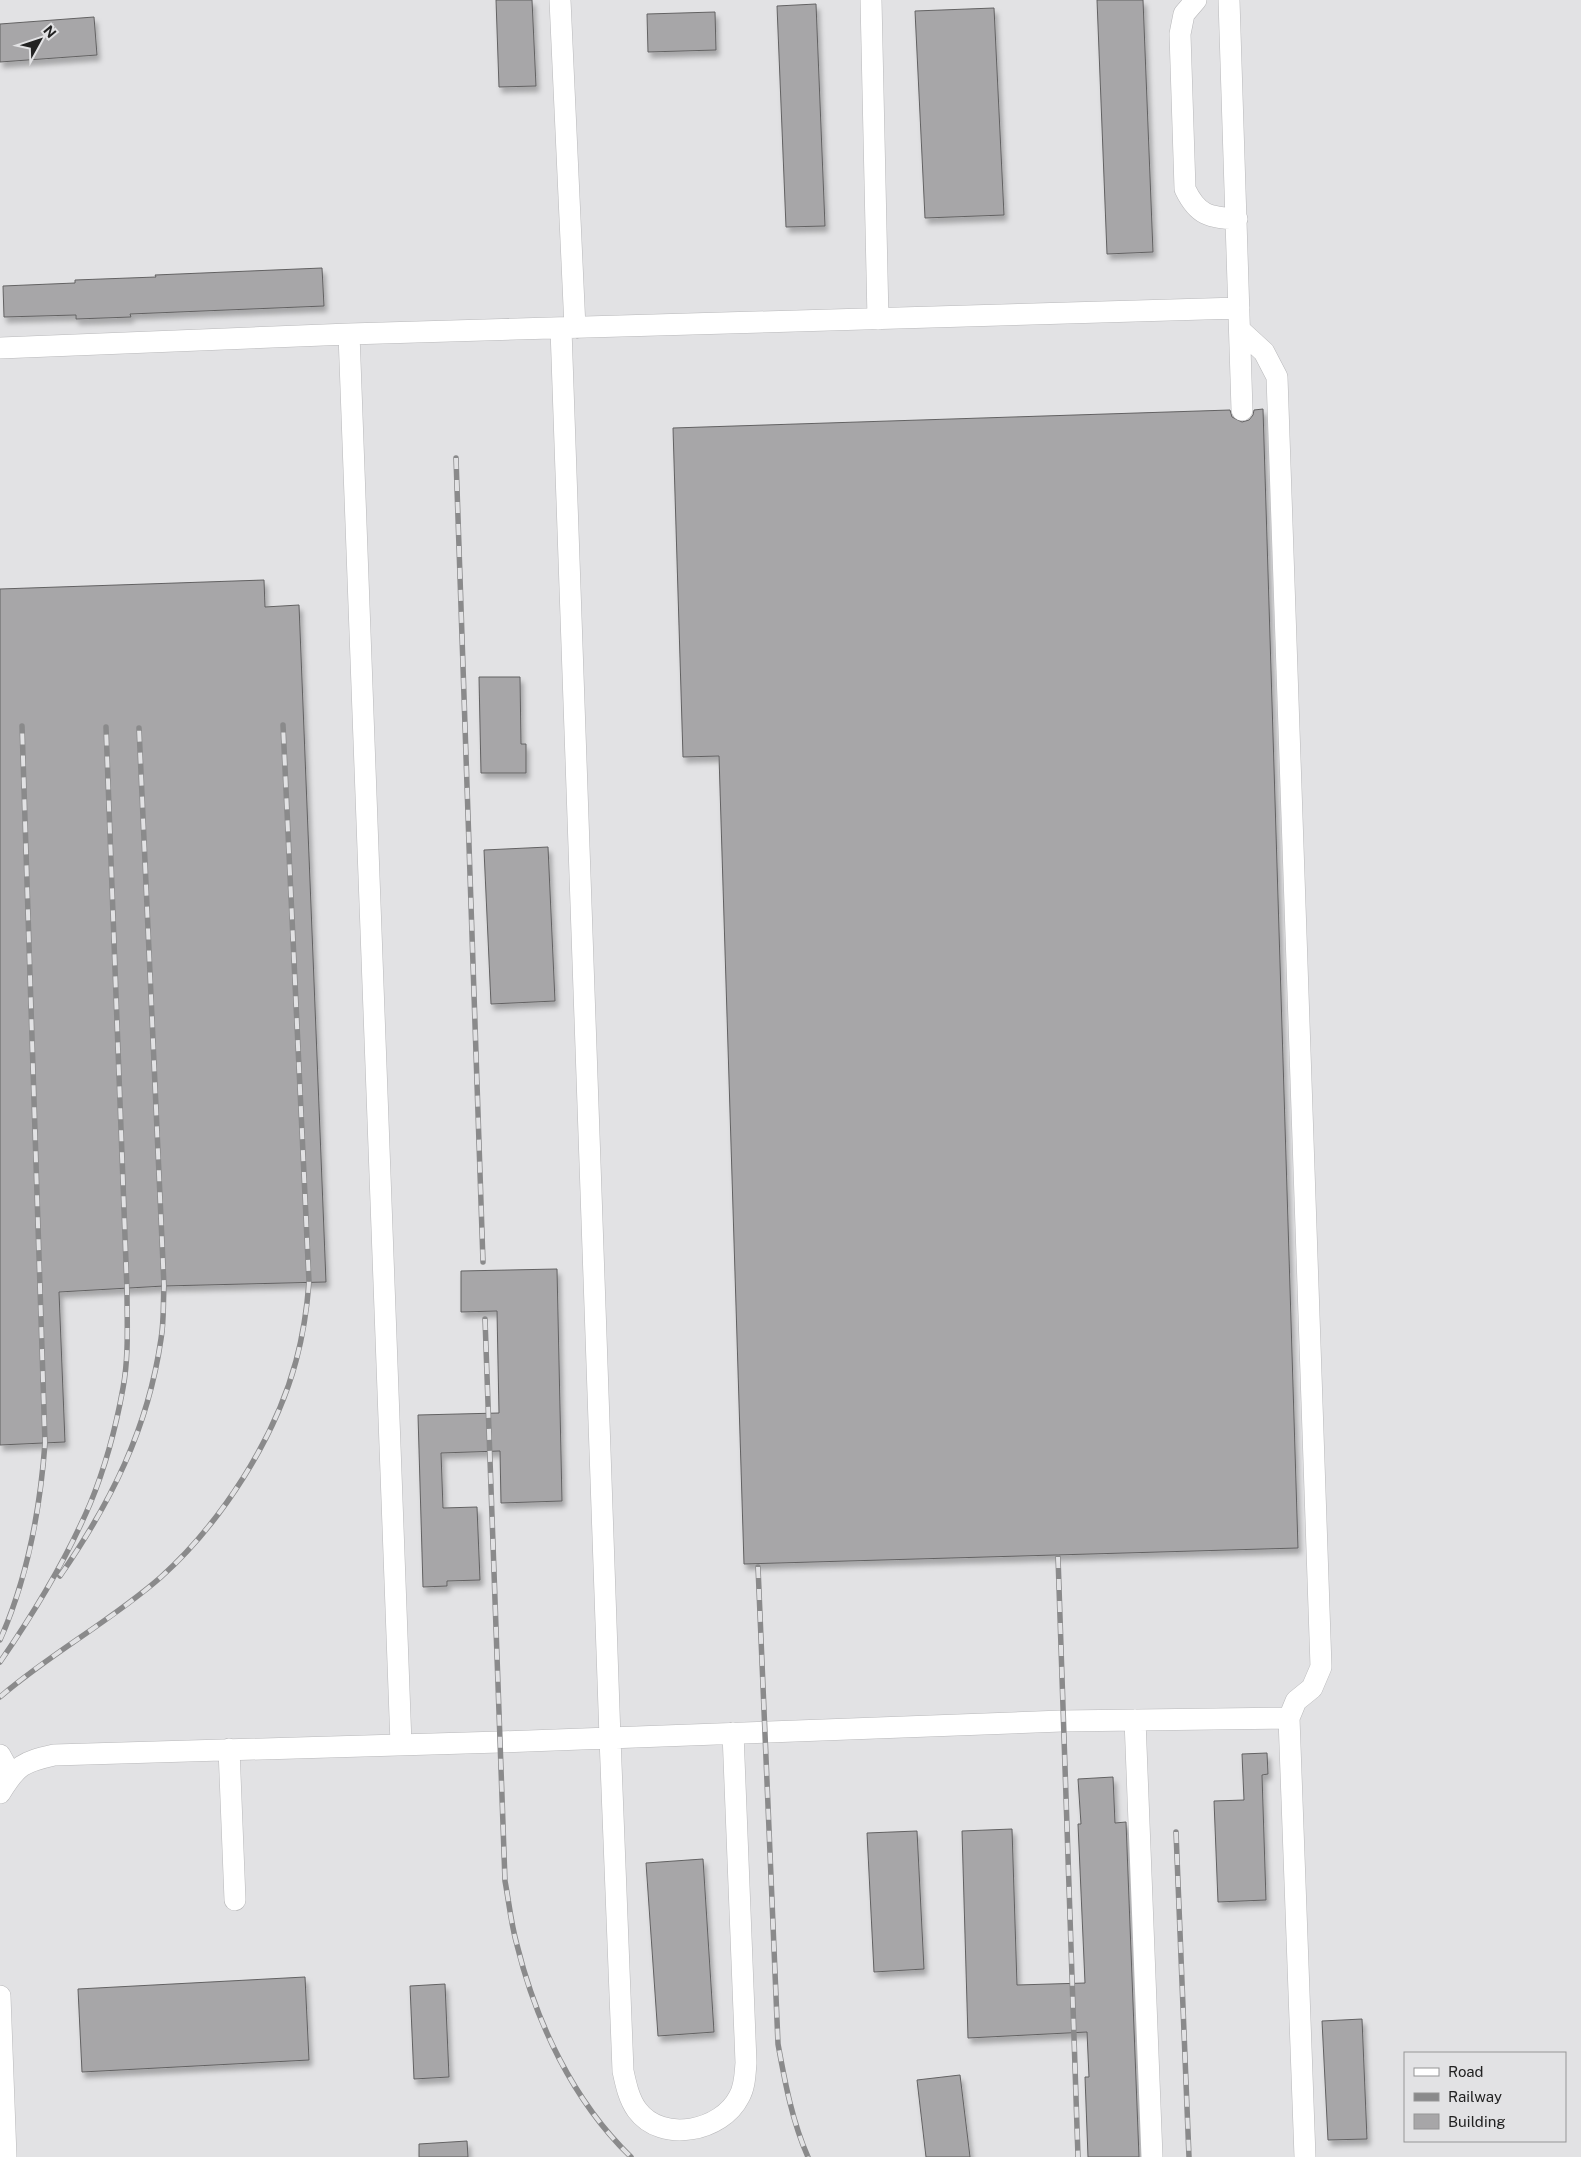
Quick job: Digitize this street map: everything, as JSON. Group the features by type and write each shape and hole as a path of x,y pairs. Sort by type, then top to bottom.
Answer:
{"lane":[{"path":"560,0 610,1738 624,2071 628,2093 638,2112 654,2124 672,2129 692,2129 712,2124 729,2111 739,2097 744,2083 746,2063 733,1733"},
{"path":"871,0 878,319"},
{"path":"1196,0 1184,14 1180,34 1185,189 1192,202 1209,217 1237,219"},
{"path":"1229,0 1242,410"},
{"path":"0,348 349,334 1240,308"},
{"path":"1240,330 1264,352 1277,377 1320,1667 1312,1688 1296,1701 1289,1718 1305,2157"},
{"path":"349,334 401,1744"},
{"path":"5,1784 29,1760 54,1754 1135,1720 1289,1718"},
{"path":"1135,1720 1152,2157"},
{"path":"228,1750 235,1900"},
{"path":"0,1755 5,1784"},
{"path":"0,1996 6,2157"}],"building":[{"path":"496,0 532,0 536,86 499,87"},
{"path":"1097,0 1143,0 1153,252 1107,254"},
{"path":"816,4 825,226 786,227 777,6"},
{"path":"994,8 1004,215 925,218 915,11"},
{"path":"715,12 716,50 648,52 647,14"},
{"path":"94,17 97,55 0,62 0,24"},
{"path":"322,268 324,306 130,314 131,317 76,319 76,315 4,317 3,286 75,283 75,280 156,277 155,275"},
{"path":"1263,409 1298,1548 744,1564 719,756 683,757 673,428 1230,410 1232,417 1242,422 1249,420 1254,410"},
{"path":"264,580 265,607 299,605 326,1282 164,1286 59,1292 65,1442 0,1445 0,589"},
{"path":"479,677 520,677 521,744 526,744 526,773 481,773"},
{"path":"548,847 555,1001 491,1004 484,850"},
{"path":"557,1269 562,1501 501,1503 500,1451 441,1453 443,1508 477,1507 480,1580 447,1581 447,1586 423,1587 418,1415 499,1413 497,1311 461,1312 461,1271"},
{"path":"1267,1753 1268,1774 1262,1775 1266,1900 1218,1902 1214,1801 1244,1800 1242,1754"},
{"path":"1113,1777 1115,1823 1126,1822 1139,2157 1088,2157 1085,2077 1089,2077 1087,2032 968,2038 962,1831 1012,1829 1017,1985 1085,1983 1078,1824 1081,1824 1078,1779"},
{"path":"917,1831 924,1969 874,1972 867,1833"},
{"path":"703,1859 714,2032 658,2036 646,1863"},
{"path":"305,1977 309,2060 82,2072 78,1989"},
{"path":"445,1984 449,2077 414,2079 410,1986"},
{"path":"1362,2019 1367,2139 1328,2140 1322,2021"},
{"path":"960,2075 970,2157 926,2157 917,2080"},
{"path":"467,2141 468,2157 419,2157 419,2144"}],"railway":[{"path":"456,458 483,1262"},
{"path":"0,1697 142,1593 183,1555 225,1505 260,1449 287,1390 296,1361 301,1341 309,1282 283,725"},
{"path":"0,1640 18,1592 31,1543 40,1494 45,1443 22,726"},
{"path":"0,1662 49,1586 90,1504 110,1447 125,1376 127,1290 106,727"},
{"path":"60,1576 95,1520 125,1464 147,1404 163,1326 164,1286 139,728"},
{"path":"485,1319 505,1881 515,1937 525,1974 546,2031 574,2086 610,2135 631,2157"},
{"path":"1058,1557 1078,2157"},
{"path":"758,1567 778,2044 793,2115 808,2157"},
{"path":"1176,1832 1189,2157"}]}
